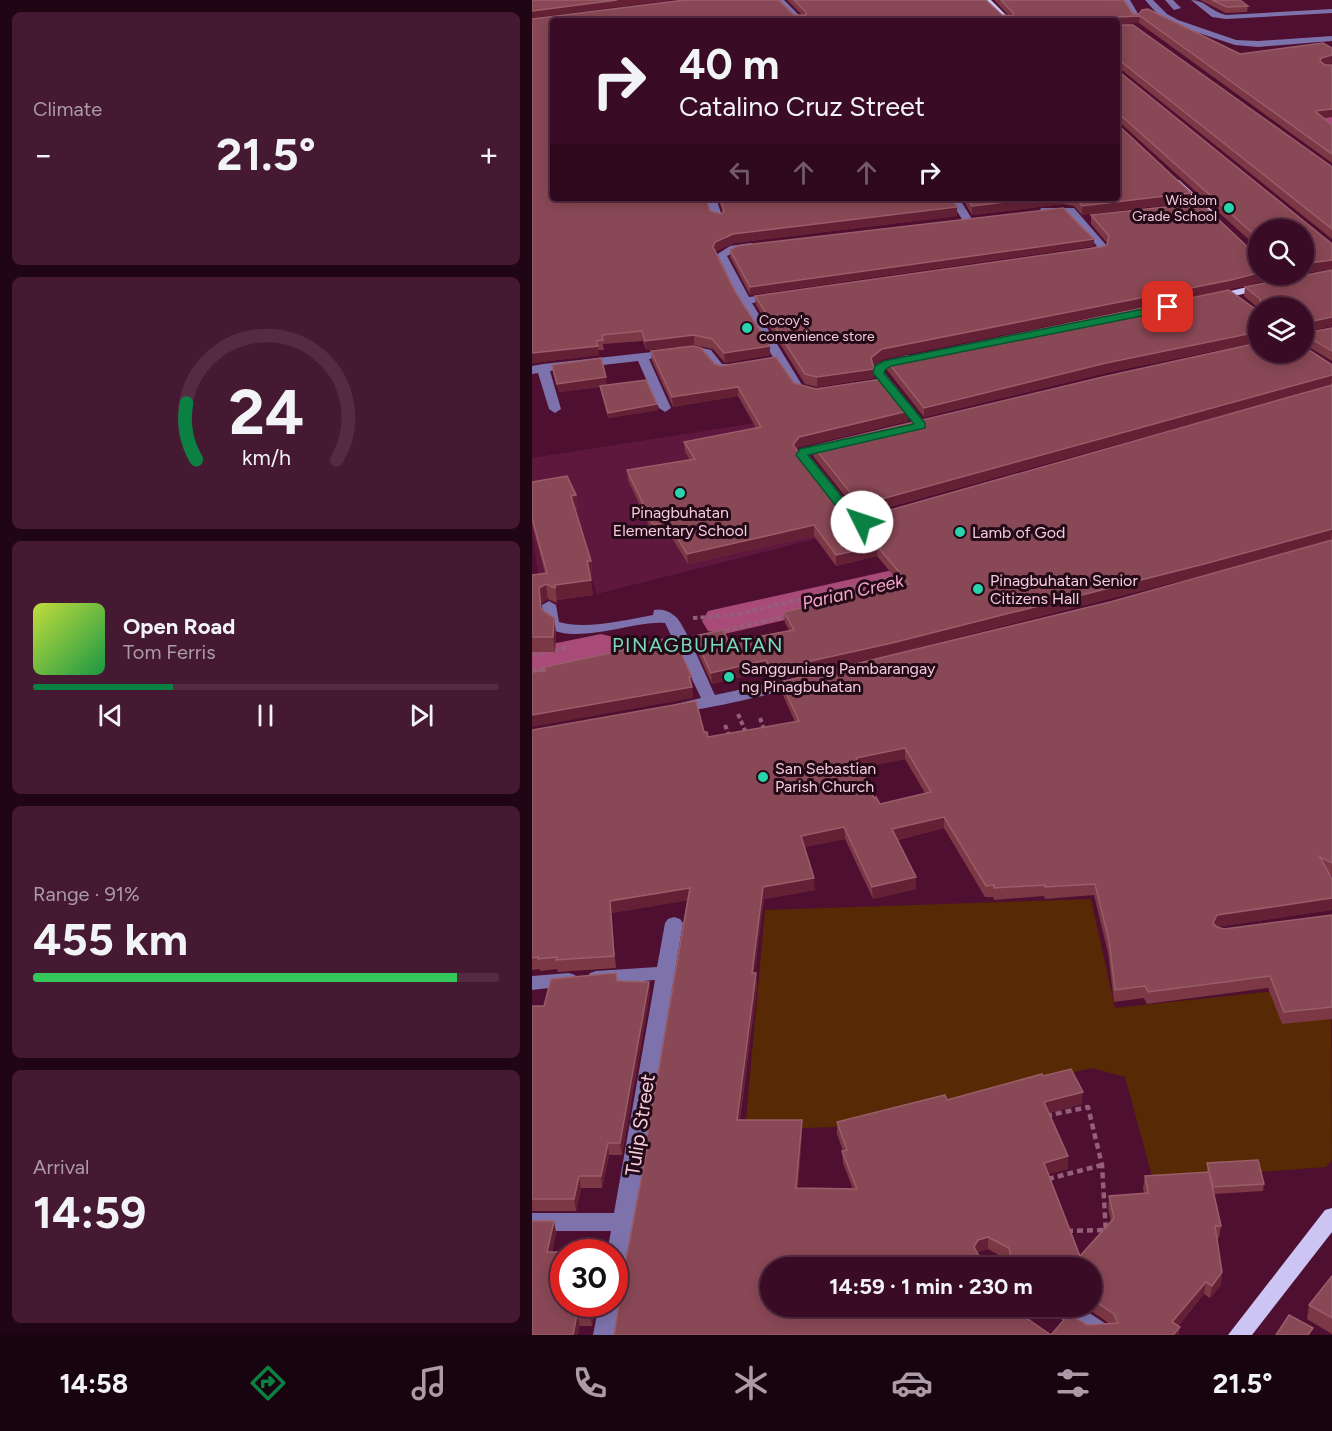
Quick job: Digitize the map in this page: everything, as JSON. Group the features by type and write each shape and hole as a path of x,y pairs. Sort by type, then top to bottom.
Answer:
{"main road":[{"path":"986,0 1005,18"},
{"path":"1169,175 1220,223"},
{"path":"1229,297 1264,285"},
{"path":"1239,1335 1332,1216"}],"street":[{"path":"779,0 798,18"},
{"path":"1126,0 1136,17"},
{"path":"1149,0 1164,16 1175,22 1235,42 1258,44 1332,38"},
{"path":"1169,0 1177,8"},
{"path":"1195,0 1215,15 1226,17 1332,11"},
{"path":"1319,39 1332,47"},
{"path":"712,201 718,219"},
{"path":"955,201 962,220 979,218"},
{"path":"1185,207 1201,206"},
{"path":"1032,212 1070,210 1084,219 1102,249 1076,255"},
{"path":"763,245 724,252 721,255 776,361 800,389 825,392"},
{"path":"745,301 792,294"},
{"path":"556,409 538,369 702,350 707,352 719,368 748,366"},
{"path":"642,357 665,408"},
{"path":"921,425 885,382 879,373 879,368 887,363 922,357"},
{"path":"871,384 885,382"},
{"path":"841,444 804,452 802,455 855,521 862,522 885,516"},
{"path":"549,605 552,624 566,628 598,628 664,616 682,643 710,702"},
{"path":"659,712 811,679"},
{"name":"Tulip Street","path":"621,1239 674,923"},
{"path":"532,983 665,973"},
{"path":"532,1222 624,1222"},
{"path":"604,1335 607,1317"},
{"path":"1077,1317 1104,1335"}],"path":[{"path":"664,616 734,615 900,576"},
{"path":"682,643 798,614"},
{"path":"532,655 573,647"},
{"path":"532,670 556,667"},
{"path":"760,717 768,738"},
{"path":"741,721 750,741"},
{"path":"725,724 732,745"},
{"path":"1044,1117 1088,1107 1102,1165 1105,1230 1108,1240"},
{"path":"1046,1179 1102,1165"},
{"path":"1059,1231 1105,1230"}],"shaded area":[{"name":"Pinagbuhatan Elementary School","path":"773,420 855,529 597,594 592,580 540,586 532,534 532,458"},
{"path":"1091,899 1115,1008 1331,985 1332,1160 1326,1167 1153,1180 1125,1077 1092,1068 835,1127 745,1130 765,910"}],"building":[{"path":"532,0 617,0 532,11"},
{"path":"685,0 779,0 794,15 806,15 806,12 794,0 986,0 1002,15 1012,16 1014,14 1001,0 1124,0 1133,14 1139,14 1142,10 1148,9 1240,54 1323,43 1332,48 1332,55 1321,58 1320,61 1325,65 1332,65 1332,109 1315,111 1332,125 1332,154 1140,16 1117,18 550,18 550,201 707,201 710,211 721,214 724,211 721,201 954,201 957,207 733,234 715,242 713,247 736,293 770,346 724,353 712,339 694,335 645,341 642,331 602,335 603,340 596,341 598,346 532,353 532,19"},
{"path":"1212,0 1240,0 1248,6 1227,7"},
{"path":"1120,25 1133,25 1332,167 1332,229 1120,61"},
{"path":"1120,72 1301,219 1248,219 1248,229 1120,115"},
{"path":"1120,127 1191,193 1082,206 1078,201 1120,201"},
{"path":"969,201 1014,201 972,206"},
{"path":"1201,203 1248,247 1248,276 882,349 871,358 874,369 817,377 805,374 755,296 1107,245 1109,236 1091,215"},
{"path":"1063,208 1094,239 750,287 730,250 737,246"},
{"path":"1314,229 1332,244 1332,260 1314,262"},
{"path":"1332,270 1332,317 1314,321 1314,297 1258,297 1245,287 1314,285 1314,274"},
{"path":"1229,290 1248,304 1248,334 1106,363 924,408 887,361"},
{"path":"1332,328 1332,351 1314,340 1314,331"},
{"path":"1248,345 1248,363 1314,363 1314,353 1332,365 1332,375 860,505 813,446 1107,376"},
{"path":"693,346 701,348 715,364 721,366 776,357 794,383 816,389 882,379 908,411 799,437 793,445 848,515 862,518 1332,385 1332,529 892,643 775,669 772,664 768,665 766,660 711,673 694,636 723,630 729,642 794,630 784,612 909,584 877,546 836,555 814,525 687,554 668,522 653,525 627,470 695,459 684,442 761,427 738,387 672,397 651,351"},
{"path":"601,358 606,377 557,384 552,365"},
{"path":"646,380 657,404 608,413 600,386"},
{"path":"567,476 576,495 571,496 591,561 587,561 591,580 555,585 555,588 546,584 539,588 541,609 554,618 553,637 532,637 532,575 547,573 532,518 532,482"},
{"path":"1332,540 1332,863 1320,857 1332,879 1332,898 1217,915 1213,923 1224,929 1332,915 1332,1007 1284,1012 1270,976 1148,992 1145,986 1115,990 1109,941 1095,884 994,888 994,885 986,886 944,817 892,829 916,877 872,887 844,827 801,836 814,878 763,887 752,973 756,973 737,1120 802,1120 796,1188 857,1189 842,1151 847,1150 837,1122 945,1095 947,1100 1042,1074 1043,1076 1071,1069 1083,1092 1044,1102 1068,1156 1044,1163 1080,1256 1114,1218 1109,1196 1148,1193 1145,1176 1209,1172 1221,1226 1215,1226 1222,1272 1212,1286 1206,1282 1172,1322 1180,1327 1173,1335 1051,1335 614,1335 617,1317 628,1317 628,1248 648,1143 646,1143 690,888 610,901 614,956 556,960 557,957 532,958 532,730 696,701 704,732 707,732 708,737 799,721 781,682 1110,602","holes":["905,748 931,792 880,804 876,797 874,798 856,758","988,1237 1009,1248 1011,1257 979,1256 974,1247 978,1240"]},
{"path":"665,639 666,642 675,640 692,677 689,677 692,687 532,715 532,672 545,671 545,667 624,650 623,647"},
{"path":"616,973 617,981 649,982 620,1143 608,1143 601,1176 579,1176 574,1199 532,1199 532,1006 544,1006 551,979"},
{"path":"1258,1160 1264,1184 1213,1187 1207,1163"},
{"path":"532,1221 554,1221 547,1252 550,1252 550,1317 576,1317 573,1335 532,1335"},
{"path":"1332,1276 1332,1318 1309,1305"},
{"path":"1289,1315 1313,1328 1308,1335 1276,1335"}],"waterway":[{"path":"1272,82 1332,123"},
{"name":"Parian Creek","path":"724,621 960,568"},
{"name":"Parian Creek","path":"532,662 601,648"}],"place":[{"name":"Wisdom Grade School","path":"1229,208"},
{"name":"Cocoy's convenience store","path":"747,328"},
{"name":"Pinagbuhatan Elementary School","path":"680,493"},
{"name":"Lamb of God","path":"960,532"},
{"name":"Pinagbuhatan Senior Citizens Hall","path":"978,589"},
{"name":"Sangguniang Pambarangay ng Pinagbuhatan","path":"729,677"},
{"name":"San Sebastian Parish Church","path":"763,777"}],"district":[{"name":"PINAGBUHATAN","path":"698,645"}],"route":[{"path":"862,522 855,521 802,453 921,425 879,373 879,368 887,363 1168,307"}]}
